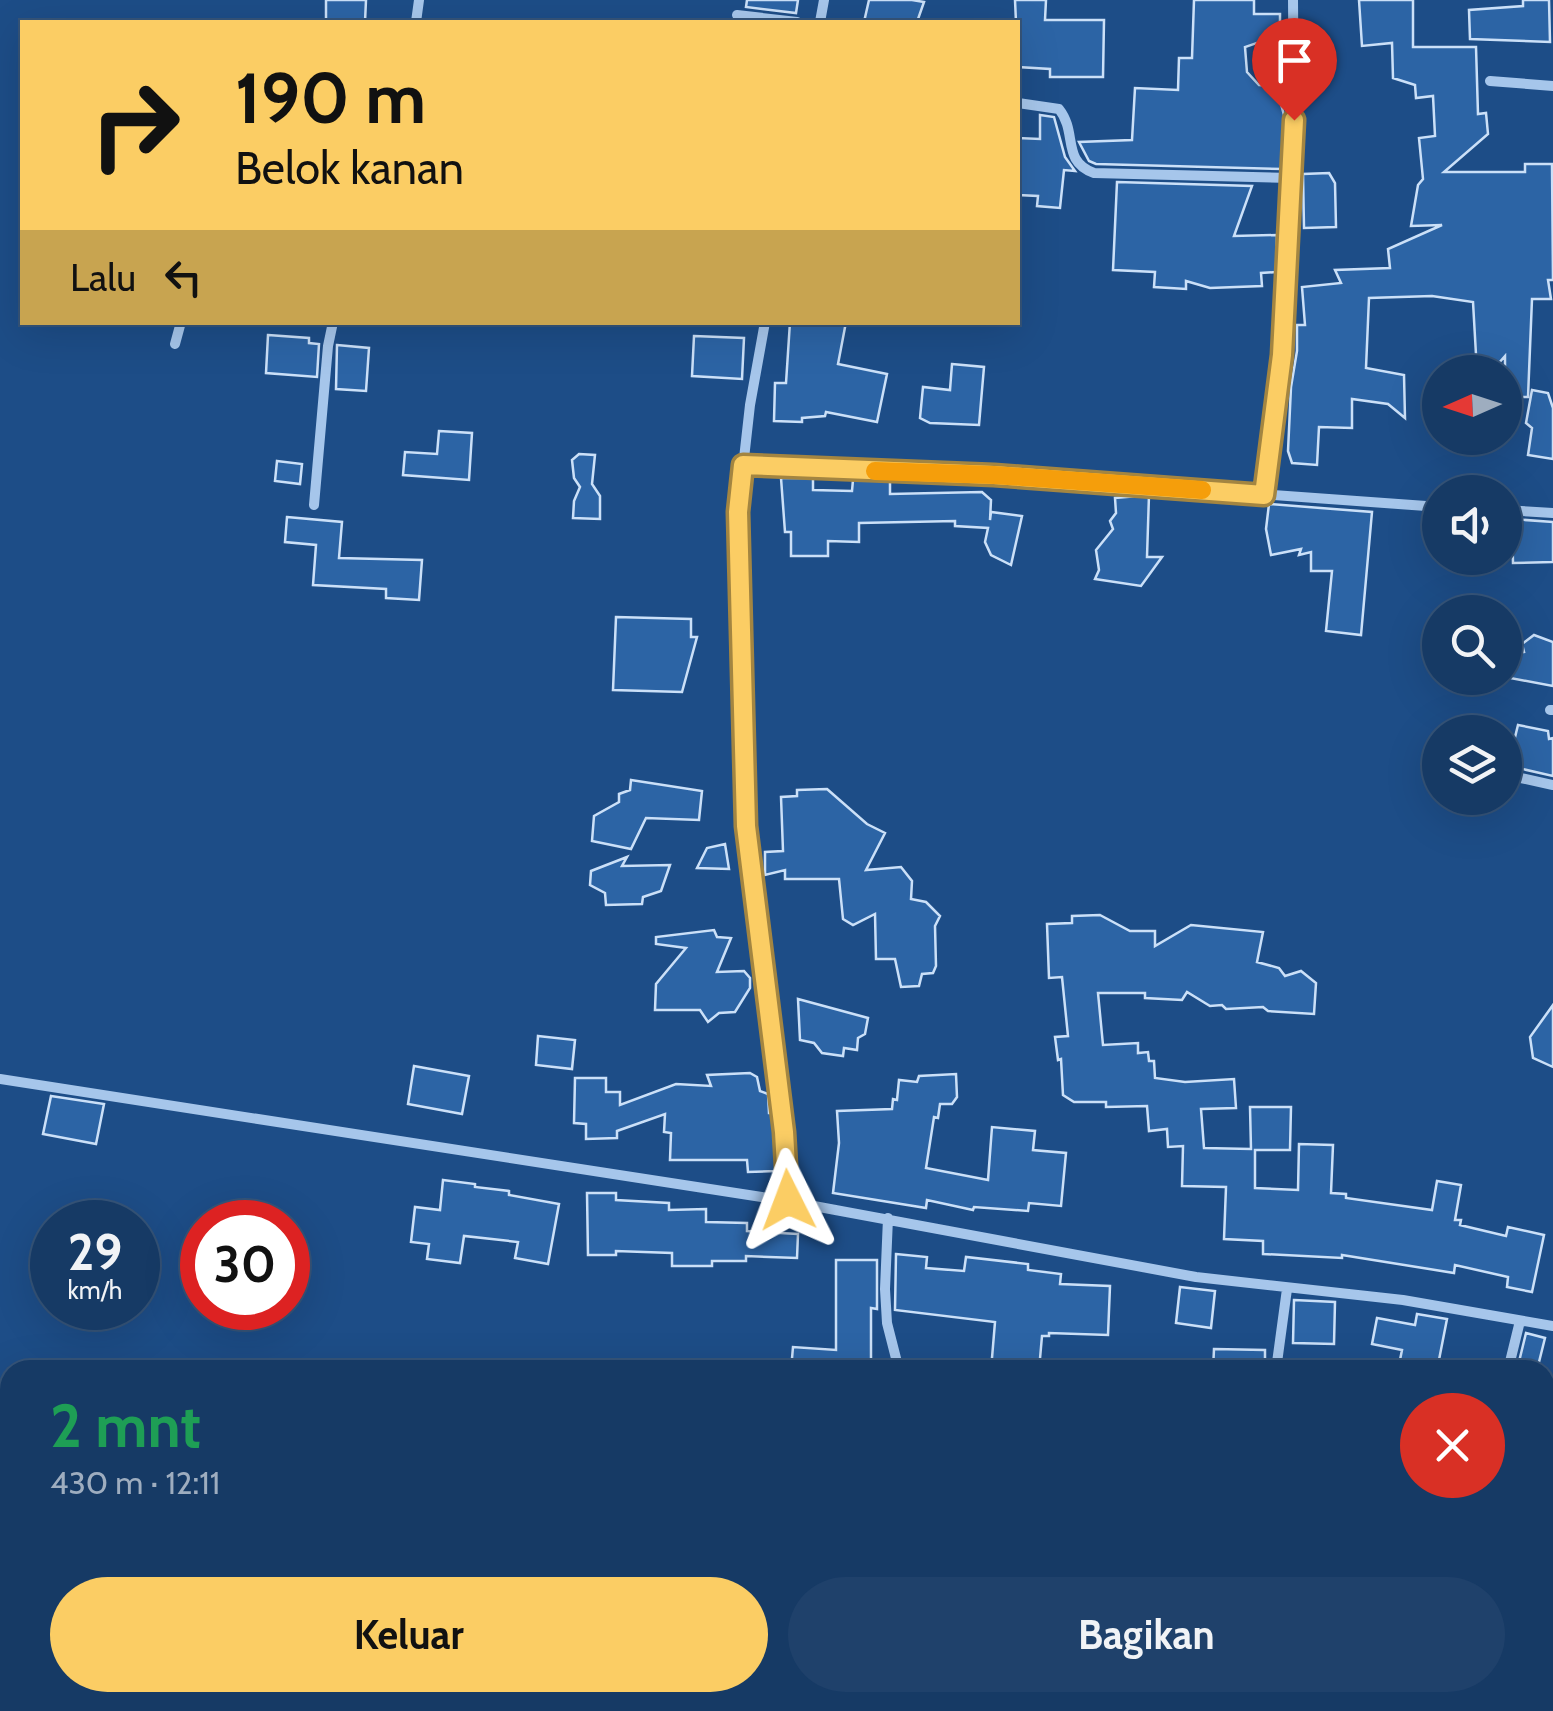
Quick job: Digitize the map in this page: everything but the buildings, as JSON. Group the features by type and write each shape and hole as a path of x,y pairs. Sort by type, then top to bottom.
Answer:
{"street":[{"path":"1264,495 1282,355 1294,120 1293,0"},
{"path":"737,14 782,20"},
{"path":"1490,81 1553,86"},
{"path":"1020,103 1059,109 1068,121 1074,161 1094,174 1291,178"},
{"path":"175,344 181,325"},
{"path":"314,505 333,325"},
{"path":"764,325 750,405 738,512 746,826 784,1132 788,1200"},
{"path":"743,465 994,475 1422,507"},
{"path":"1522,511 1553,513"},
{"path":"1522,779 1553,785"},
{"path":"0,1079 788,1200 1158,1270 1288,1289 1403,1300 1553,1326"},
{"path":"888,1218 885,1289 897,1360"},
{"path":"1277,1360 1288,1289"},
{"path":"1510,1360 1520,1321"}],"slow traffic":[{"path":"875,471 1202,490"}],"route":[{"path":"788,1200 784,1132 746,826 738,512 743,465 994,475 1264,495 1282,355 1294,120"}]}
